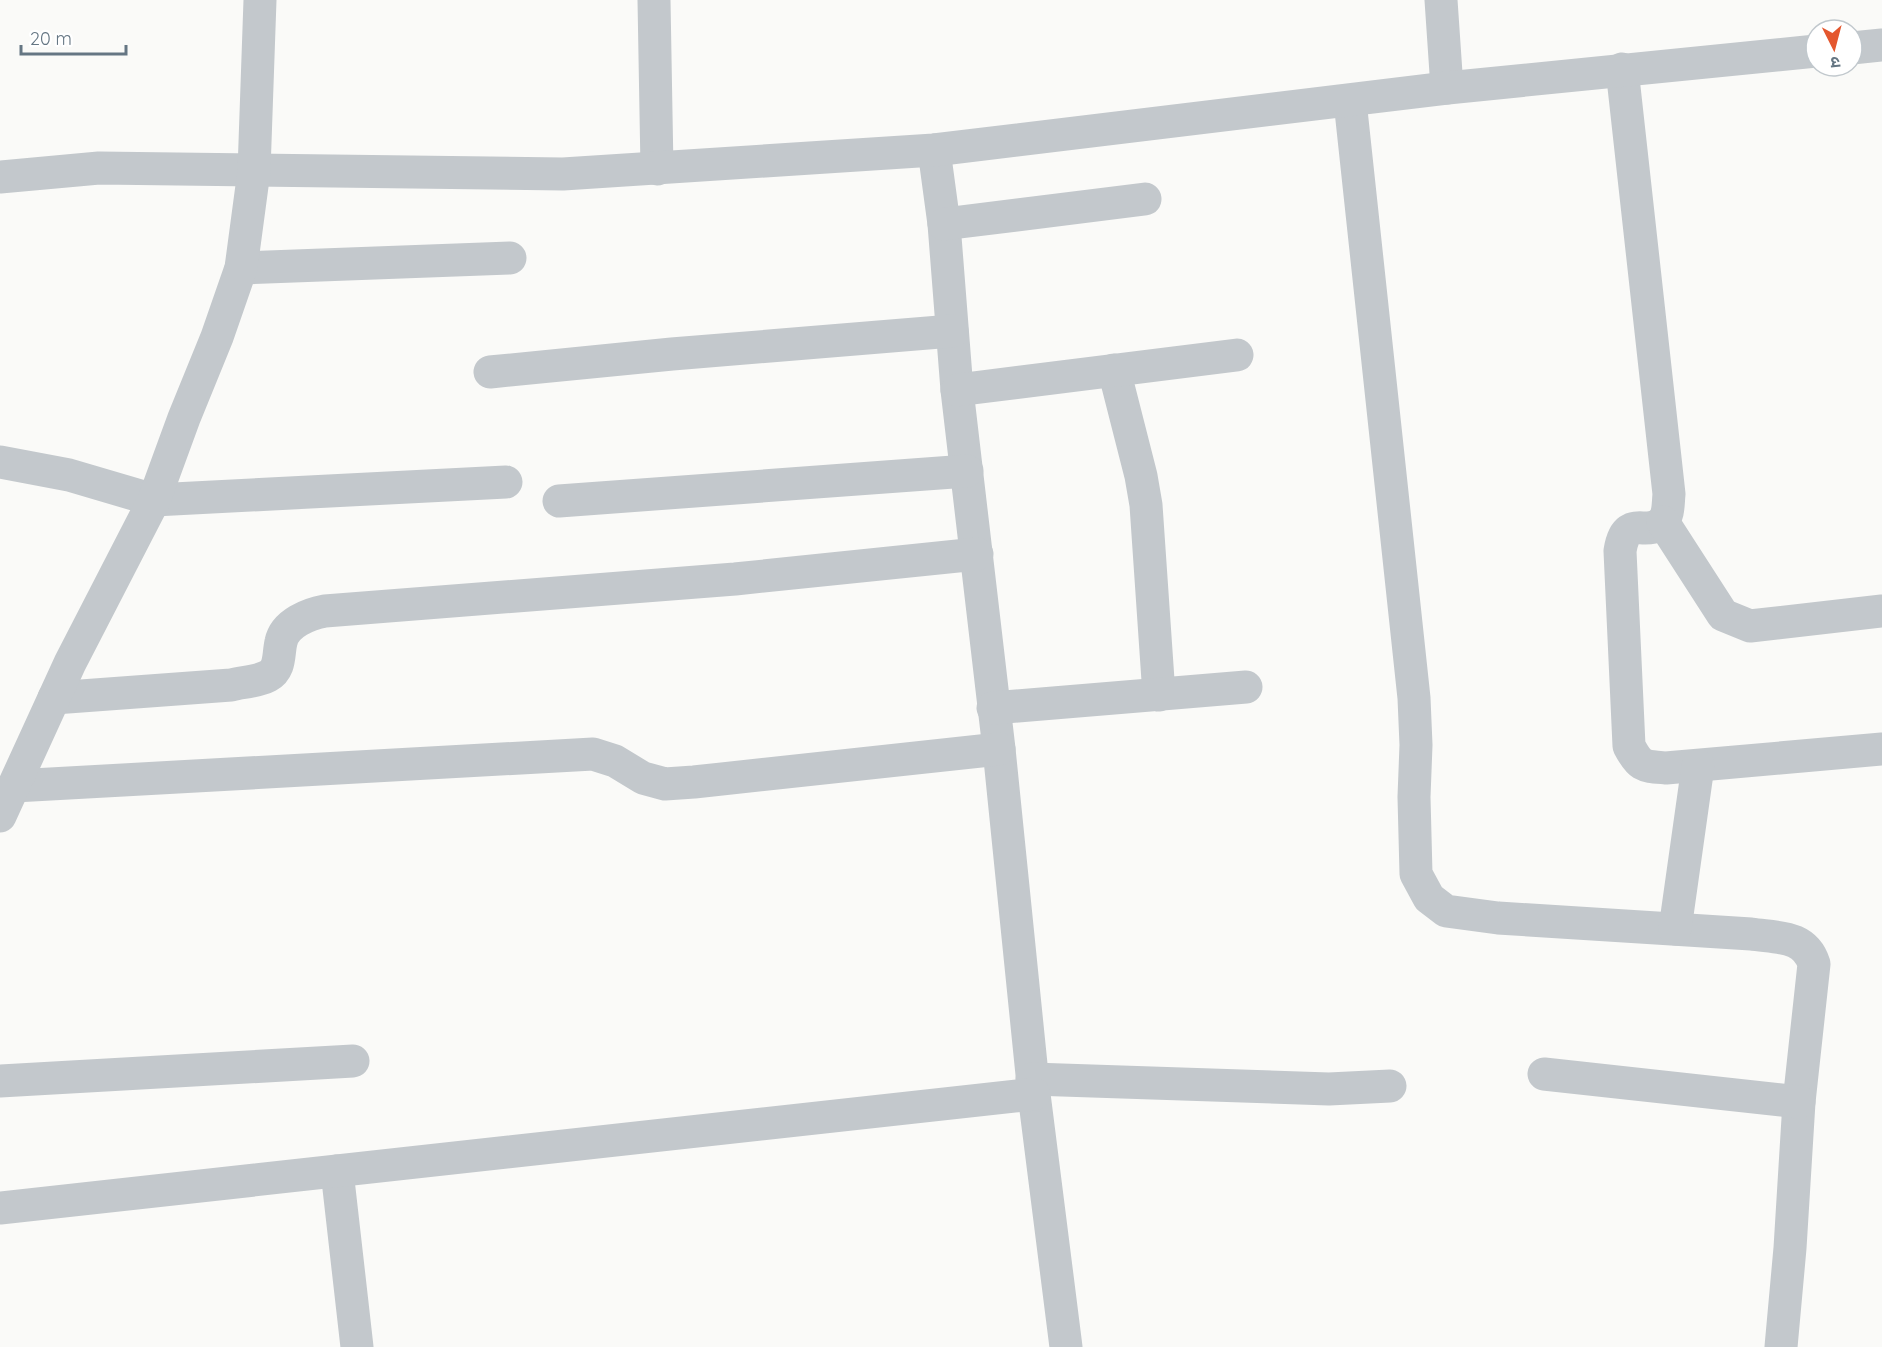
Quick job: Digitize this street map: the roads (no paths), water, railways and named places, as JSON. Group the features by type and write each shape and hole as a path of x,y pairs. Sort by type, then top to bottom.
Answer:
{"street":[{"path":"0,816 70,663 154,500 241,268 254,171 260,0"},
{"path":"654,0 657,169"},
{"path":"1441,0 1447,88"},
{"path":"1864,47 1882,45"},
{"path":"0,177 99,168 563,174 934,150 1447,88 1804,52"},
{"path":"1622,69 1669,494 1668,511 1663,522 1654,527 1634,528 1627,532 1622,540 1620,552 1629,746 1635,758 1645,766 1666,768 1882,748"},
{"path":"1350,101 1414,698 1416,874 1429,898 1446,911 1498,918 1751,934 1802,944 1810,953 1814,964 1799,1102 1781,1347"},
{"path":"934,150 944,225 957,390 999,749 1033,1087 1066,1347"},
{"path":"944,225 1145,199"},
{"path":"241,268 510,258"},
{"path":"490,372 672,354 952,331"},
{"path":"957,390 1237,355"},
{"path":"1114,370 1141,476 1146,505 1159,694"},
{"path":"0,462 69,475 154,500 506,482"},
{"path":"559,501 967,471"},
{"path":"1663,522 1723,615 1737,621 1750,626 1882,612"},
{"path":"54,698 231,685 257,680 270,675 278,666 281,639 288,629 310,614 325,611 735,579 977,554"},
{"path":"993,708 1246,687"},
{"path":"14,786 593,754 615,760 643,778 665,783 694,782 999,749"},
{"path":"1675,929 1698,765"},
{"path":"0,1081 353,1061"},
{"path":"1544,1074 1799,1102"},
{"path":"0,1208 337,1171 1033,1087 1329,1089 1390,1086"},
{"path":"337,1171 357,1347"}]}
